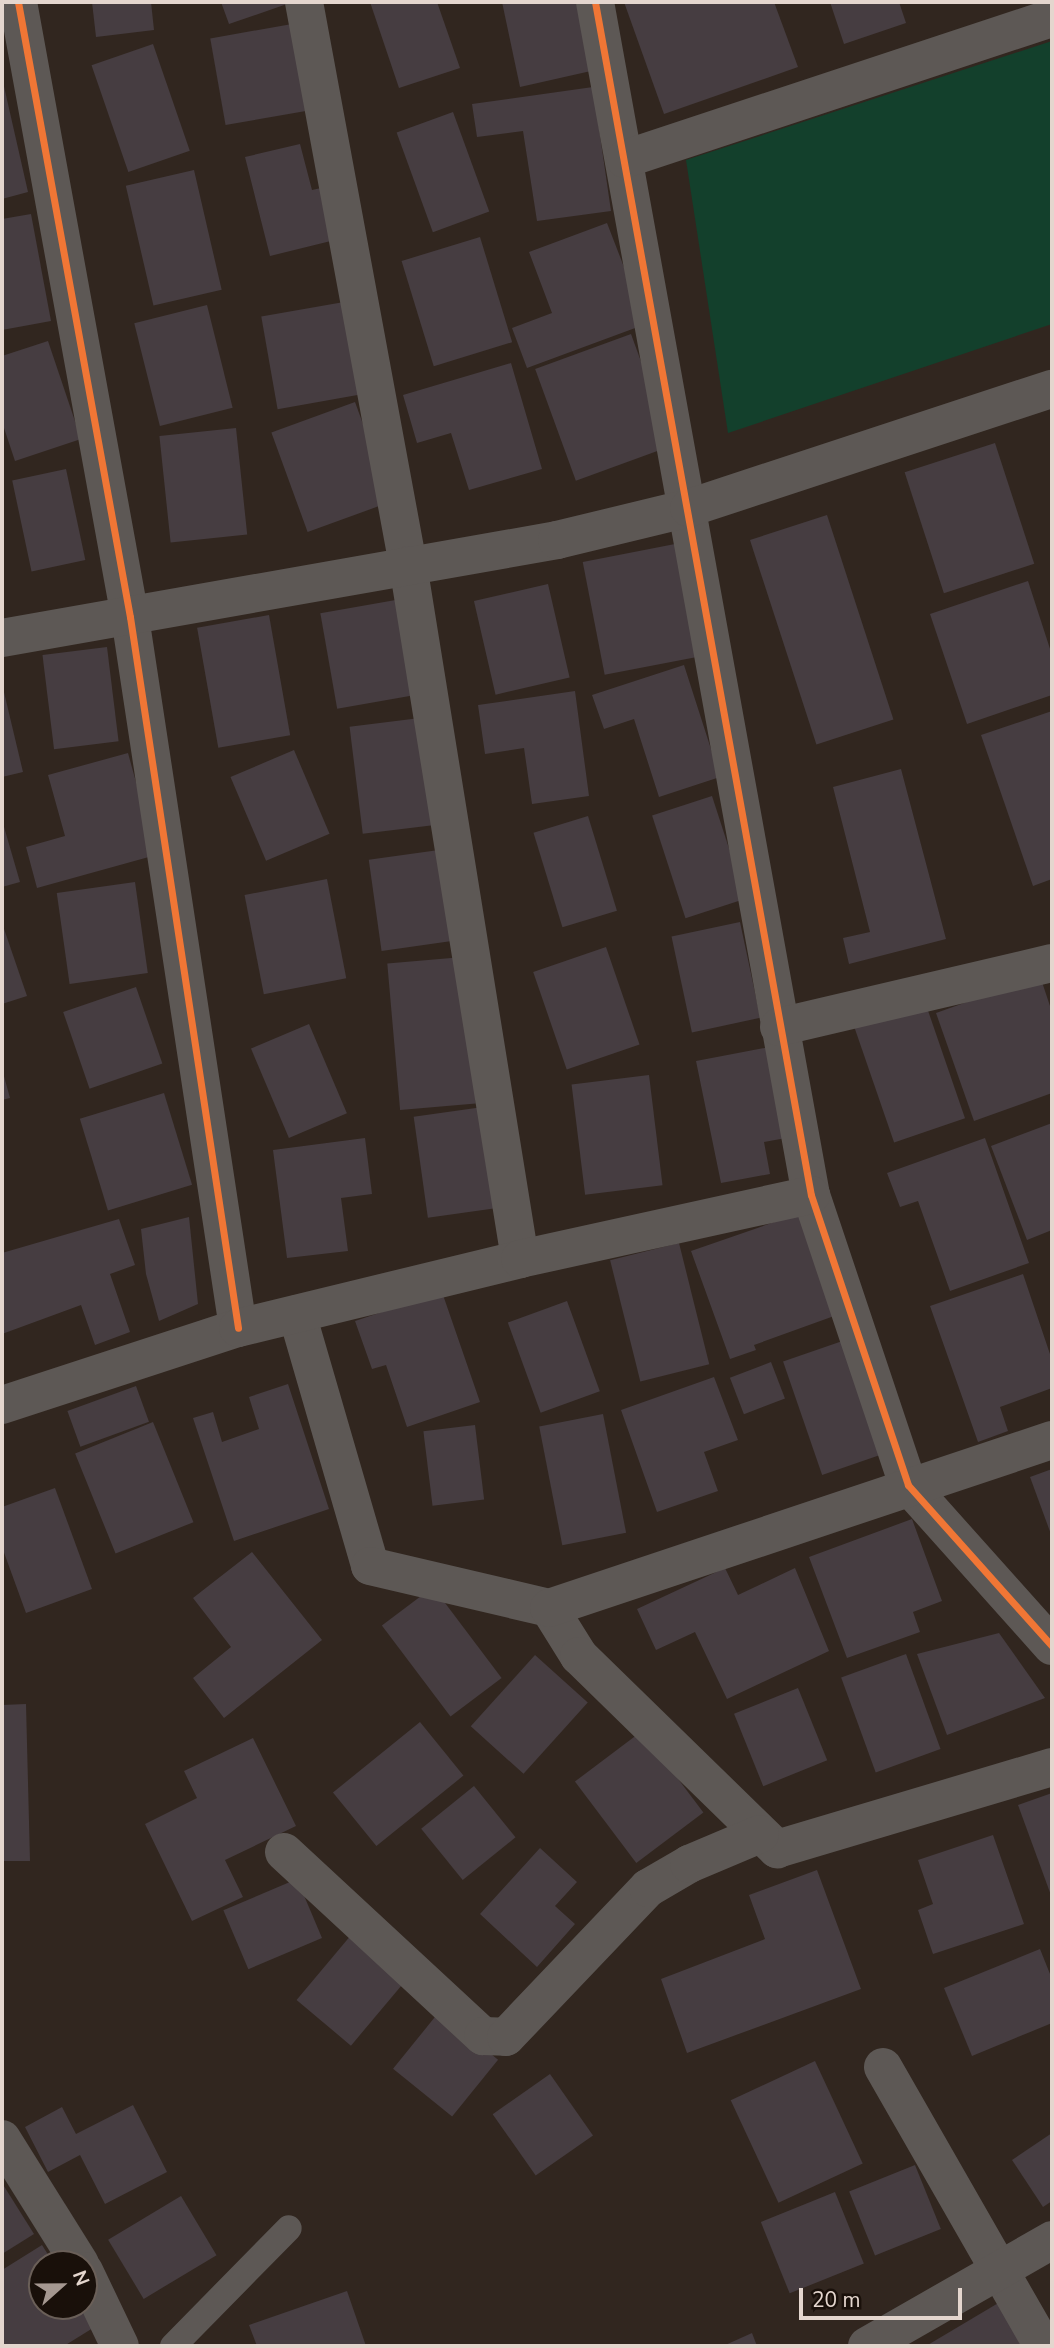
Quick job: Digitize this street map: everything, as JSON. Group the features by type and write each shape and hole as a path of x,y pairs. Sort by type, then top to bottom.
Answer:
{"street":[{"path":"18,2 130,617 238,1328"},
{"path":"304,2 408,565 520,1259"},
{"path":"595,2 689,508 779,1027 811,1195 908,1485 1052,1646"},
{"path":"625,159 1052,18"},
{"path":"2,638 557,540 689,508 1052,388"},
{"path":"779,1027 1051,968"},
{"path":"2,1405 238,1328 520,1259 811,1195"},
{"path":"297,1314 370,1566 549,1608 908,1485 1052,1440"},
{"path":"549,1608 579,1656 777,1849 1052,1767"},
{"path":"284,1853 484,2036 506,2037 648,1888 689,1864 761,1834"},
{"path":"883,2067 1043,2346"},
{"path":"2,2139 71,2250"},
{"path":"867,2346 1052,2240"},
{"path":"98,2300 120,2346"}],"lane":[{"path":"173,2346 289,2228"}],"green space":[{"path":"1052,41 1052,324 728,433 686,160"}],"building":[{"path":"92,2 151,2 154,30 96,37"},
{"path":"221,2 286,2 287,4 229,24"},
{"path":"370,2 437,2 460,68 399,88"},
{"path":"502,2 576,2 591,71 520,87"},
{"path":"624,2 774,2 798,67 664,114"},
{"path":"830,2 899,2 906,23 844,44"},
{"path":"292,24 307,111 226,125 210,38"},
{"path":"153,44 190,151 128,172 92,65"},
{"path":"2,83 28,192 2,199"},
{"path":"593,87 611,211 537,221 523,131 477,137 472,104"},
{"path":"453,112 489,212 433,232 397,133"},
{"path":"300,144 312,190 330,186 343,238 270,256 245,157"},
{"path":"194,170 222,290 153,306 126,186"},
{"path":"31,214 51,321 2,330 2,219"},
{"path":"607,223 646,324 527,368 512,328 552,313 529,252"},
{"path":"480,237 512,342 434,366 402,261"},
{"path":"344,302 360,395 278,409 261,317"},
{"path":"207,305 233,408 160,426 134,323"},
{"path":"631,334 672,446 576,481 535,369"},
{"path":"48,341 81,439 15,461 2,422 2,356"},
{"path":"511,363 542,469 469,490 451,433 417,443 403,395"},
{"path":"355,402 391,502 308,532 271,432"},
{"path":"236,428 247,534 171,542 159,436"},
{"path":"995,443 1034,564 944,593 905,472"},
{"path":"66,469 85,560 32,571 12,480"},
{"path":"827,515 893,719 816,745 750,540"},
{"path":"675,544 697,657 605,675 583,562"},
{"path":"1028,581 1052,655 1052,695 967,724 930,614"},
{"path":"548,584 570,678 496,695 474,601"},
{"path":"407,598 424,694 337,709 320,613"},
{"path":"269,615 290,735 218,748 197,628"},
{"path":"107,647 119,741 54,749 42,655"},
{"path":"684,665 720,777 659,797 634,719 604,729 592,695"},
{"path":"2,689 23,772 2,777"},
{"path":"575,691 589,796 532,804 524,748 485,754 478,705"},
{"path":"1052,711 1052,879 1033,886 981,735"},
{"path":"428,717 441,824 363,834 350,727"},
{"path":"294,750 330,834 266,861 230,777"},
{"path":"128,753 156,855 37,888 26,847 65,836 48,775"},
{"path":"901,769 946,939 849,964 843,938 870,932 833,787"},
{"path":"712,796 745,899 685,918 652,815"},
{"path":"588,816 617,911 562,927 533,833"},
{"path":"2,820 20,882 2,887"},
{"path":"446,849 459,940 382,951 369,860"},
{"path":"327,879 346,978 264,994 245,895"},
{"path":"135,882 148,973 70,984 57,893"},
{"path":"740,922 760,1018 692,1032 672,937"},
{"path":"2,923 27,996 2,1004"},
{"path":"606,947 640,1044 567,1069 533,972"},
{"path":"463,957 476,1103 400,1110 387,964"},
{"path":"1040,976 1052,1012 1052,1093 974,1121 936,1013"},
{"path":"136,987 162,1064 90,1089 63,1012"},
{"path":"924,999 965,1118 894,1143 853,1023"},
{"path":"309,1024 347,1113 289,1138 251,1049"},
{"path":"780,1045 797,1136 764,1142 770,1174 721,1183 696,1061"},
{"path":"2,1069 10,1098 2,1100"},
{"path":"649,1075 663,1185 585,1195 572,1085"},
{"path":"164,1093 192,1185 108,1211 80,1119"},
{"path":"483,1107 497,1208 428,1218 414,1117"},
{"path":"1052,1123 1052,1230 1027,1240 991,1146"},
{"path":"365,1138 372,1194 341,1198 348,1251 287,1258 273,1150"},
{"path":"985,1138 1029,1263 950,1291 918,1201 900,1207 887,1173"},
{"path":"812,1209 848,1311 754,1345 756,1350 730,1359 691,1251"},
{"path":"189,1217 198,1304 159,1321 146,1274 141,1229"},
{"path":"119,1219 135,1265 110,1274 130,1332 95,1345 81,1305 2,1334 2,1253"},
{"path":"679,1243 709,1364 640,1381 610,1260"},
{"path":"1023,1274 1052,1360 1052,1388 1000,1407 1008,1431 978,1442 930,1306"},
{"path":"442,1292 480,1402 407,1427 386,1365 372,1369 355,1321"},
{"path":"567,1301 600,1391 541,1413 508,1323"},
{"path":"854,1337 893,1450 822,1475 783,1361"},
{"path":"771,1362 785,1398 744,1414 730,1378"},
{"path":"714,1377 738,1440 704,1452 718,1491 657,1512 621,1410"},
{"path":"288,1384 329,1509 234,1541 193,1418 213,1412 222,1442 259,1429 249,1397"},
{"path":"136,1386 149,1422 80,1447 67,1411"},
{"path":"603,1414 626,1533 562,1545 539,1426"},
{"path":"153,1422 193,1522 116,1554 75,1453"},
{"path":"475,1425 484,1499 433,1506 423,1431"},
{"path":"1052,1469 1052,1537 1030,1477"},
{"path":"55,1488 92,1589 26,1613 2,1547 2,1507"},
{"path":"912,1519 942,1601 913,1612 920,1632 847,1658 809,1557"},
{"path":"252,1552 322,1640 224,1718 193,1678 231,1647 193,1598"},
{"path":"725,1568 738,1595 795,1568 829,1651 727,1699 695,1632 656,1650 637,1609"},
{"path":"433,1587 502,1678 450,1717 382,1626"},
{"path":"999,1633 1045,1698 947,1735 917,1654"},
{"path":"906,1654 941,1749 876,1773 841,1678"},
{"path":"535,1655 588,1703 524,1774 471,1726"},
{"path":"798,1688 827,1760 763,1786 734,1714"},
{"path":"26,1704 30,1861 2,1861 2,1705"},
{"path":"420,1722 463,1776 376,1846 333,1792"},
{"path":"642,1731 703,1812 636,1863 575,1782"},
{"path":"253,1738 296,1826 225,1860 243,1897 192,1921 145,1824 197,1798 184,1771"},
{"path":"474,1786 516,1837 463,1880 421,1829"},
{"path":"1052,1793 1052,1898 1018,1805"},
{"path":"993,1835 1024,1924 933,1954 918,1910 933,1904 918,1860"},
{"path":"540,1848 577,1882 555,1906 575,1924 537,1967 480,1914"},
{"path":"817,1870 861,1989 687,2053 661,1979 765,1939 749,1895"},
{"path":"297,1879 322,1938 248,1969 223,1910"},
{"path":"357,1928 411,1974 351,2046 297,2000"},
{"path":"1040,1949 1052,1979 1052,2023 972,2056 944,1988"},
{"path":"439,2012 498,2060 452,2117 393,2069"},
{"path":"815,2061 863,2163 778,2203 731,2100"},
{"path":"550,2074 593,2135 536,2176 493,2114"},
{"path":"133,2105 167,2172 105,2204 80,2155 48,2172 25,2127 62,2107 76,2134"},
{"path":"1052,2133 1052,2201 1043,2207 1012,2160"},
{"path":"915,2165 941,2229 875,2256 849,2192"},
{"path":"2,2183 34,2234 2,2254"},
{"path":"835,2192 864,2263 790,2293 761,2222"},
{"path":"181,2196 217,2255 144,2299 108,2240"},
{"path":"28,2254 28,2320 88,2320 93,2328 64,2346 2,2346 2,2270"},
{"path":"347,2291 366,2346 257,2346 249,2325"},
{"path":"1000,2302 1026,2346 926,2346"},
{"path":"752,2333 757,2346 723,2346"}],"cycle path":[{"path":"18,2 130,617 238,1328"},
{"path":"595,2 811,1195 908,1485 1052,1646"}]}
